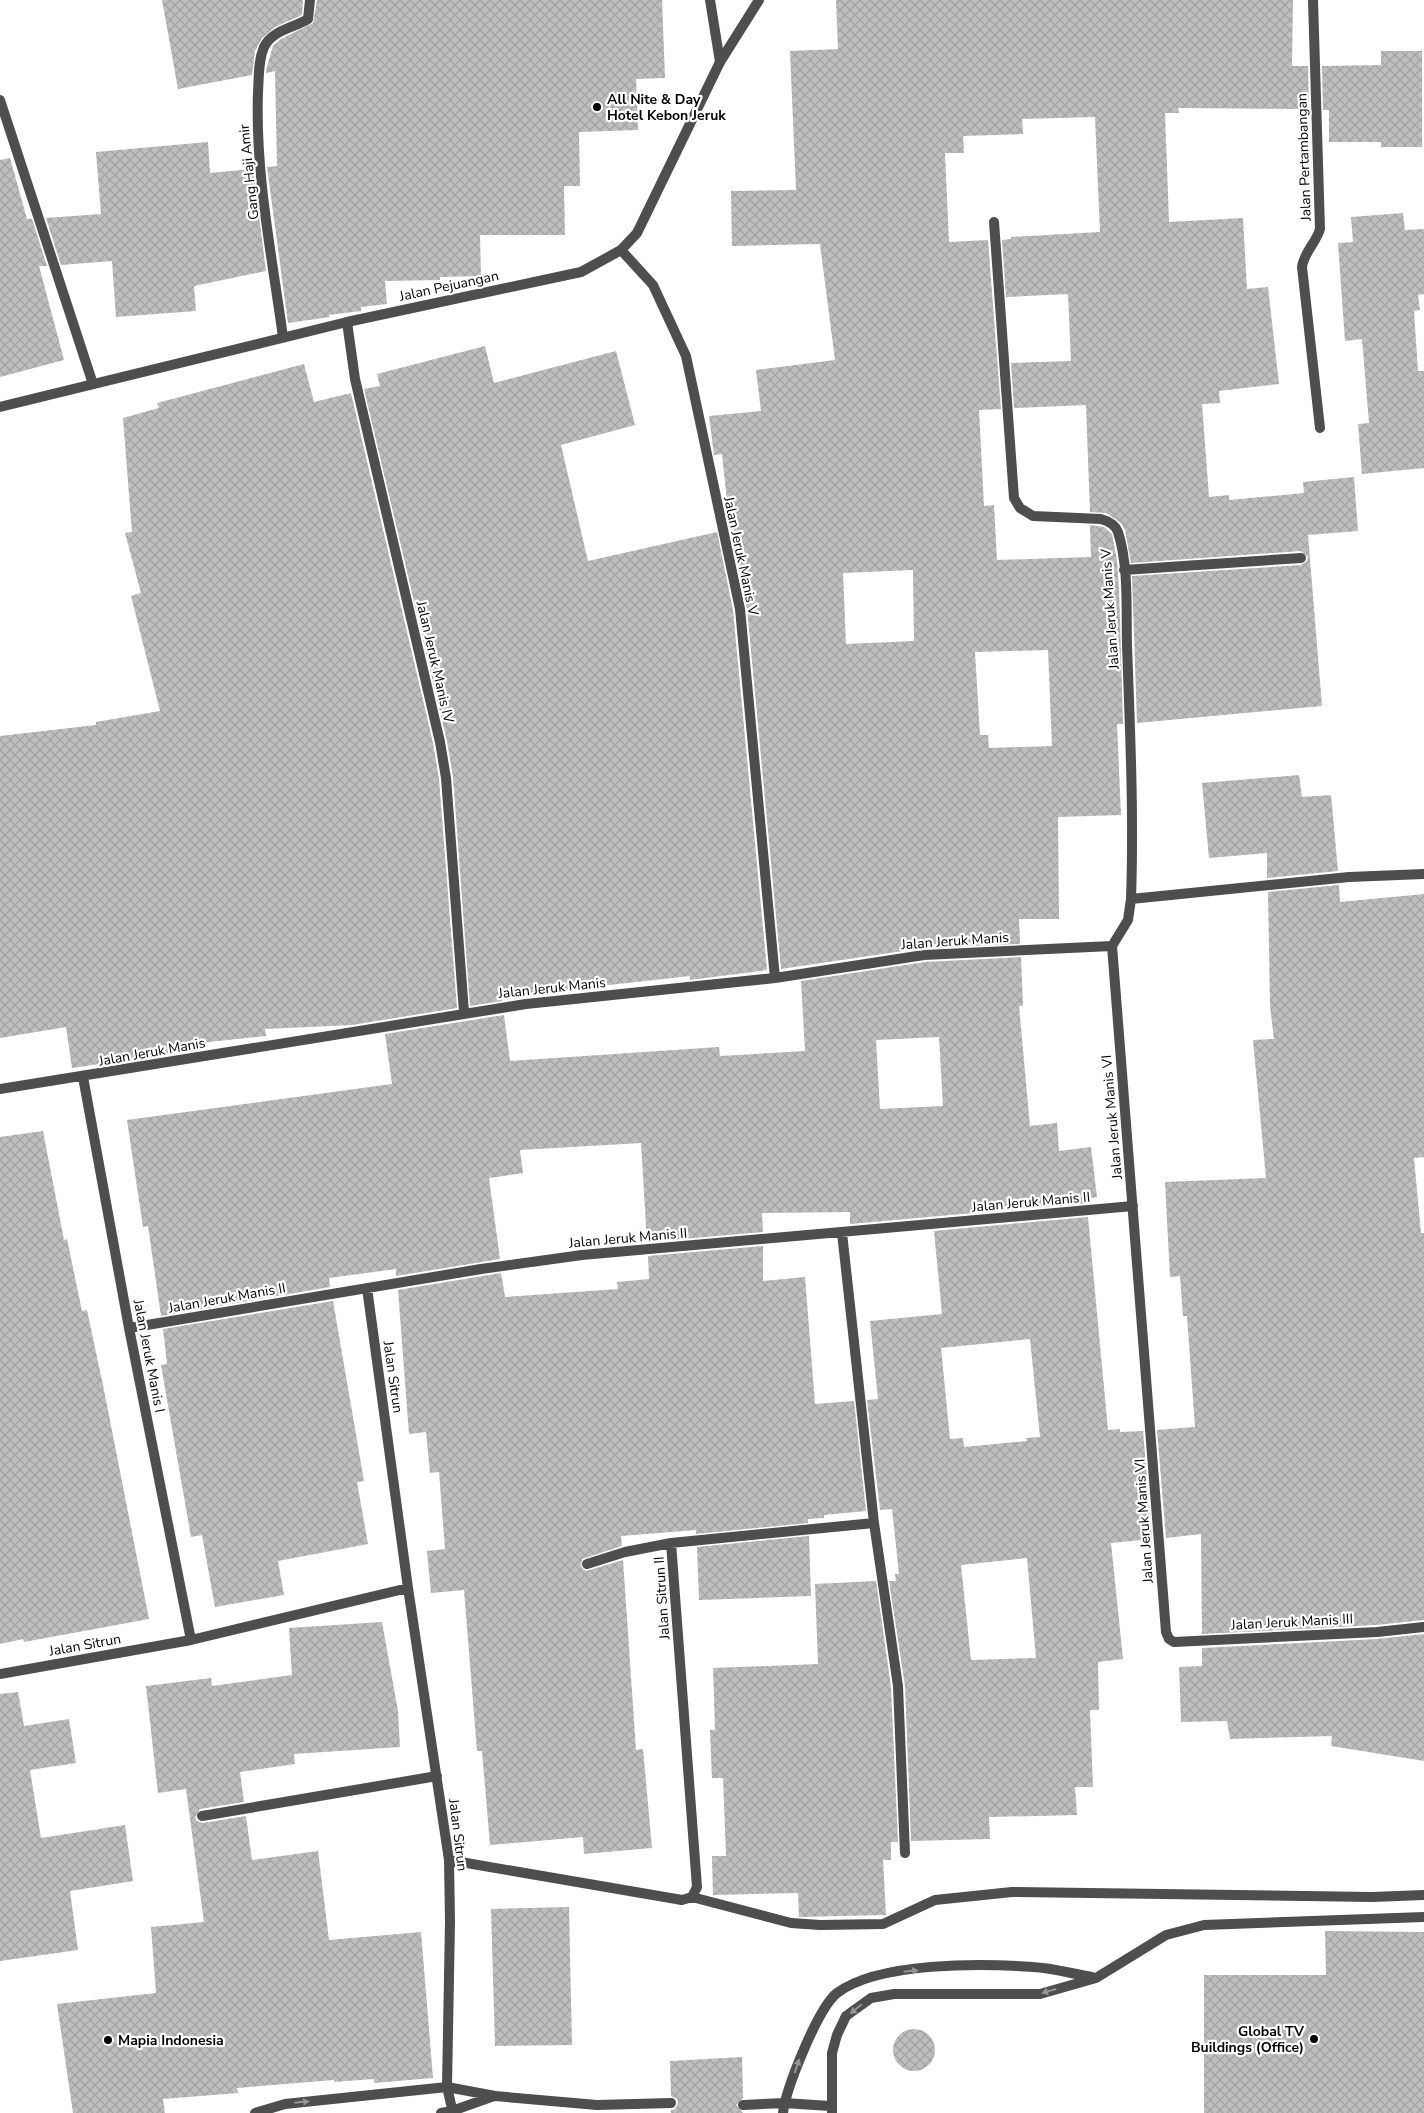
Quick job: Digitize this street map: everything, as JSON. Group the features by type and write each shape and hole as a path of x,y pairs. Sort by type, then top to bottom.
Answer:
{"street":[{"name":"Gang Haji Amir","path":"283,337 257,142 259,63 265,46 272,38 280,32 308,19 310,0"},
{"path":"710,0 720,62"},
{"name":"Jalan Pejuangan","path":"0,407 347,322 581,272 621,250 637,233 720,62 759,0"},
{"name":"Jalan Pertambangan","path":"1312,0 1320,229 1318,236 1303,258 1302,267 1320,428"},
{"path":"0,100 93,384"},
{"name":"Jalan Jeruk Manis V","path":"994,222 1014,498 1020,508 1033,516 1101,518 1111,522 1118,530 1124,570 1133,825 1131,899"},
{"name":"Jalan Jeruk Manis V","path":"621,250 654,285 686,356 740,609 775,978"},
{"name":"Jalan Jeruk Manis IV","path":"347,322 355,378 440,742 446,778 464,1012"},
{"path":"1124,570 1302,558"},
{"path":"1112,946 1128,920 1131,899 1349,877 1424,874"},
{"name":"Jalan Jeruk Manis","path":"0,1089 83,1077 464,1012 775,978 924,955 1112,946"},
{"name":"Jalan Jeruk Manis VI","path":"1112,946 1166,1632"},
{"name":"Jalan Jeruk Manis I","path":"83,1077 129,1328 191,1640"},
{"name":"Jalan Jeruk Manis II","path":"129,1328 366,1288 582,1255 1133,1206"},
{"path":"842,1233 874,1522 898,1686 905,1853"},
{"name":"Jalan Sitrun","path":"366,1288 408,1588 449,1860 447,2087 452,2112"},
{"name":"Jalan Sitrun II","path":"692,1897 697,1887 672,1543 874,1522"},
{"path":"587,1564 625,1552 672,1543"},
{"name":"Jalan Sitrun","path":"0,1674 191,1640 408,1588"},
{"name":"Jalan Jeruk Manis III","path":"1166,1632 1169,1639 1174,1642 1377,1632 1424,1627"},
{"path":"202,1816 437,1776"},
{"path":"449,1860 682,1900 692,1897 791,1923 820,1925 883,1924 935,1900 1012,1892 1372,1897 1424,1895"},
{"path":"743,2105 831,2110 832,2053 837,2035 846,2016 871,1998 894,1994 1020,1996 1040,1994 1096,1978 1166,1935 1204,1925 1424,1917"},
{"path":"784,2108 801,2056 817,2023 835,1995 857,1980 889,1973 956,1966 1034,1967 1096,1978"},
{"path":"255,2113 285,2104 447,2087 495,2096 596,2105 671,2103"},
{"path":"442,2113 452,2112 495,2096"}],"building":[{"path":"162,0 303,0 302,15 275,27 262,38 255,51 252,75 178,89"},
{"path":"317,0 662,0 665,78 636,79 638,130 579,132 580,186 564,186 565,235 480,235 481,276 440,277 440,280 385,281 387,304 361,307 361,311 329,315 330,317 288,323 267,167 277,166 275,71 266,73 266,70 273,46 281,39 313,23"},
{"path":"836,0 1293,0 1292,66 1308,66 1309,109 1178,108 1179,113 1165,113 1169,222 1243,218 1247,289 1268,287 1279,384 1219,391 1220,403 1202,404 1209,497 1229,495 1229,500 1304,493 1303,482 1354,477 1358,531 1308,535 1322,706 1137,723 1132,576 1301,565 1307,561 1308,557 1301,551 1131,563 1125,530 1121,523 1106,513 1090,512 1086,405 1014,408 1011,363 1071,361 1068,294 1006,297 1002,240 1011,239 1011,237 1100,232 1095,117 1022,119 1023,134 963,136 964,153 945,153 949,242 988,240 1001,409 979,410 984,506 994,505 997,560 1091,557 1090,525 1104,527 1112,534 1117,560 1119,588 1123,724 1117,724 1121,815 1058,817 1059,919 1019,919 1020,944 923,948 781,969 747,608 730,529 722,454 714,455 709,416 761,411 756,370 835,360 820,244 732,246 731,191 796,190 790,51 838,49","holes":["913,570 914,641 846,644 843,573","1048,650 1052,746 989,748 988,735 980,735 975,652"]},
{"path":"1381,51 1422,51 1422,147 1381,147 1381,142 1329,142 1329,110 1323,110 1322,66 1381,65"},
{"path":"208,142 210,173 253,169 266,271 194,286 196,311 116,317 112,261 61,265 46,218 101,214 96,152"},
{"path":"10,158 27,219 32,219 47,266 39,266 64,360 0,377 0,160"},
{"path":"1403,213 1405,230 1424,229 1424,294 1418,295 1420,310 1414,311 1418,371 1424,371 1424,468 1362,474 1358,424 1369,423 1362,339 1345,341 1338,243 1353,242 1351,217"},
{"path":"485,346 494,383 616,351 635,425 561,445 588,561 717,532 733,610 767,970 690,980 690,976 501,997 502,1001 470,1006 453,777 447,741 364,389 380,386 377,374"},
{"path":"304,364 314,402 351,393 433,743 439,779 457,1008 352,1025 265,1029 266,1036 199,1043 200,1049 72,1068 66,1027 0,1038 0,736 96,725 96,722 160,711 131,596 141,593 125,533 132,532 123,418 159,408 157,403"},
{"path":"1299,775 1302,797 1331,795 1338,871 1267,878 1267,853 1209,858 1202,783"},
{"path":"1339,885 1340,902 1424,894 1424,1157 1414,1158 1421,1233 1424,1233 1424,1620 1376,1625 1202,1634 1201,1534 1166,1538 1157,1430 1195,1427 1187,1316 1183,1316 1180,1276 1170,1277 1165,1182 1266,1178 1253,1040 1274,1039 1270,1006 1268,892"},
{"path":"1021,957 1023,1006 1019,1006 1030,1126 1057,1123 1059,1151 1091,1147 1097,1197 1086,1199 1087,1203 850,1224 850,1212 762,1213 763,1232 647,1242 641,1143 520,1150 523,1173 489,1178 500,1259 396,1276 396,1269 329,1278 330,1287 161,1316 148,1226 143,1227 127,1120 392,1084 385,1034 504,1015 510,1061 719,1047 720,1056 805,1051 801,981 925,962","holes":["939,1037 943,1106 880,1109 876,1040"]},
{"path":"43,1131 64,1240 67,1239 82,1311 87,1310 149,1619 24,1642 23,1639 0,1644 0,1137"},
{"path":"1088,1217 1108,1430 1120,1429 1120,1432 1143,1431 1152,1539 1111,1543 1123,1659 1098,1662 1099,1710 1090,1710 1093,1787 1075,1787 1077,1815 989,1817 990,1839 911,1841 905,1686 889,1581 896,1581 895,1574 899,1574 892,1509 880,1510 867,1400 878,1399 870,1321 942,1314 934,1231","holes":["1030,1339 1040,1437 1026,1438 1027,1441 964,1447 963,1438 950,1439 941,1348","1027,1558 1036,1658 971,1660 961,1565"]},
{"path":"763,1246 763,1281 805,1277 815,1404 854,1401 866,1511 824,1515 824,1518 808,1519 808,1523 696,1534 696,1530 621,1536 622,1546 582,1559 581,1567 586,1571 623,1560 636,1750 643,1749 652,1848 584,1854 583,1837 490,1845 482,1751 477,1751 464,1590 431,1593 427,1551 445,1549 439,1472 430,1473 426,1432 409,1434 398,1290 501,1273 505,1297 618,1289 617,1282 649,1279 648,1256"},
{"path":"333,1301 364,1481 357,1482 368,1544 278,1561 284,1595 215,1607 202,1535 191,1537 161,1365 167,1364 163,1329"},
{"path":"809,1536 811,1596 699,1600 697,1547"},
{"path":"876,1581 891,1687 898,1842 891,1842 891,1860 883,1860 886,1915 799,1917 798,1893 713,1895 712,1856 726,1856 723,1778 712,1778 710,1730 715,1730 713,1668 818,1664 815,1584"},
{"path":"382,1622 398,1711 400,1747 294,1754 295,1764 240,1772 244,1802 200,1809 195,1817 197,1821 203,1823 246,1816 252,1860 318,1851 329,1940 421,1932 433,2078 374,2083 374,2079 334,2082 334,2080 237,2088 238,2093 163,2099 165,2113 73,2113 57,2004 156,1993 151,1927 204,1922 186,1789 158,1793 146,1686 211,1678 212,1686 292,1675 289,1628"},
{"path":"1424,1634 1424,1761 1331,1746 1332,1736 1230,1739 1227,1721 1181,1722 1179,1667 1202,1666 1202,1648 1377,1639"},
{"path":"18,1692 24,1726 69,1719 76,1763 30,1770 41,1838 125,1825 133,1881 70,1891 78,1950 0,1961 0,1694"},
{"path":"569,1907 572,2045 495,2046 491,1909"},
{"name":"Global TV Buildings (Office)","path":"1325,1931 1424,1932 1424,2113 1204,2113 1204,1975 1326,1975"},
{"path":"918,2029 926,2032 932,2038 935,2050 932,2062 926,2068 910,2071 902,2068 896,2062 893,2046 896,2038 902,2032"},
{"path":"742,2057 743,2098 736,2105 743,2113 671,2113 671,2110 675,2109 678,2103 677,2099 671,2096 670,2061"}],"place":[{"name":"All Nite & Day Hotel Kebon Jeruk","path":"597,107"},
{"name":"Global TV Buildings (Office)","path":"1314,2039"},
{"name":"Mapia Indonesia","path":"108,2040"}]}
